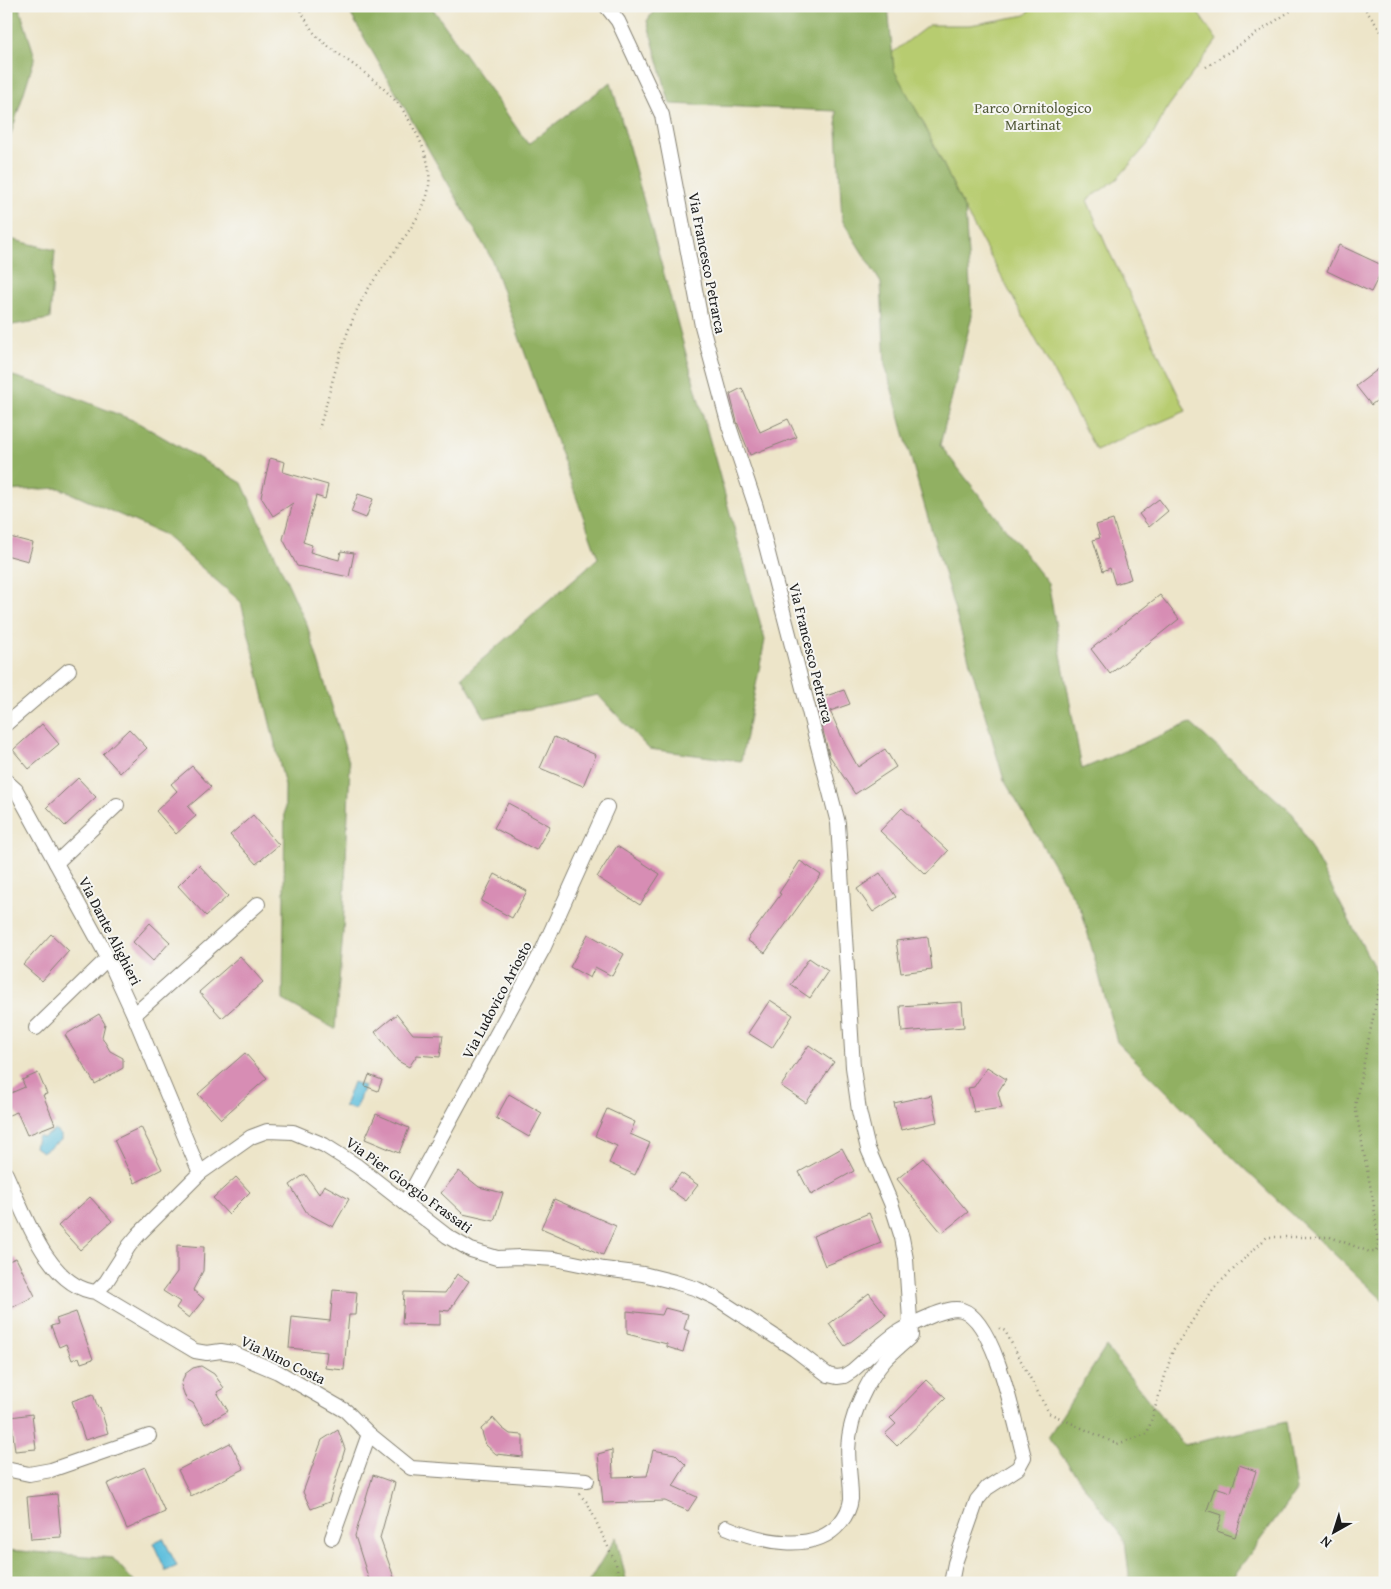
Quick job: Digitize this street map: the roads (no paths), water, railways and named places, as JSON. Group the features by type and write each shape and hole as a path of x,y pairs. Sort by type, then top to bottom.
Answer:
{"street":[{"name":"Via Francesco Petrarca","path":"606,6 618,21 662,115 702,326 728,426 756,507 838,823 853,1067 859,1111 868,1149 891,1203 902,1238 906,1259 911,1325"},
{"path":"6,724 69,670"},
{"name":"Via Dante Alighieri","path":"6,781 16,790 108,958 200,1173"},
{"path":"56,863 117,805"},
{"name":"Via Ludovico Ariosto","path":"405,1203 543,949 607,807"},
{"name":"Via Dante Alighieri","path":"134,1015 258,904"},
{"path":"36,1028 108,958"},
{"name":"Via Pier Giorgio Frassati","path":"96,1292 106,1282 139,1234 200,1173 251,1137 268,1131 293,1132 324,1145 357,1166 447,1236 471,1250 497,1258 554,1259 604,1269 643,1274 697,1289 716,1298 794,1349 828,1375 844,1376 899,1331 945,1310 961,1309 974,1317 989,1338 1006,1387 1024,1457 1018,1468 987,1488 977,1500 954,1563 951,1583"},
{"path":"6,1174 44,1253 72,1284 86,1291 96,1292"},
{"name":"Via Nino Costa","path":"96,1292 195,1351 207,1354 220,1351 233,1353 278,1372 346,1411 369,1434 411,1468 587,1480"},
{"path":"726,1527 745,1535 794,1543 808,1542 834,1531 842,1521 851,1501 848,1441 856,1410 876,1371 911,1336 911,1325"},
{"path":"332,1538 369,1434"},
{"path":"6,1469 29,1474 52,1470 149,1436"}],"water":[{"path":"353,1082 364,1086 355,1110 344,1106"},
{"path":"55,1130 61,1135 61,1140 42,1152 35,1147 37,1137 43,1138"},
{"path":"163,1538 177,1566 166,1571 153,1543"}],"park label":[{"name":"Parco Ornitologico Martinat","path":"1033,116"}]}
